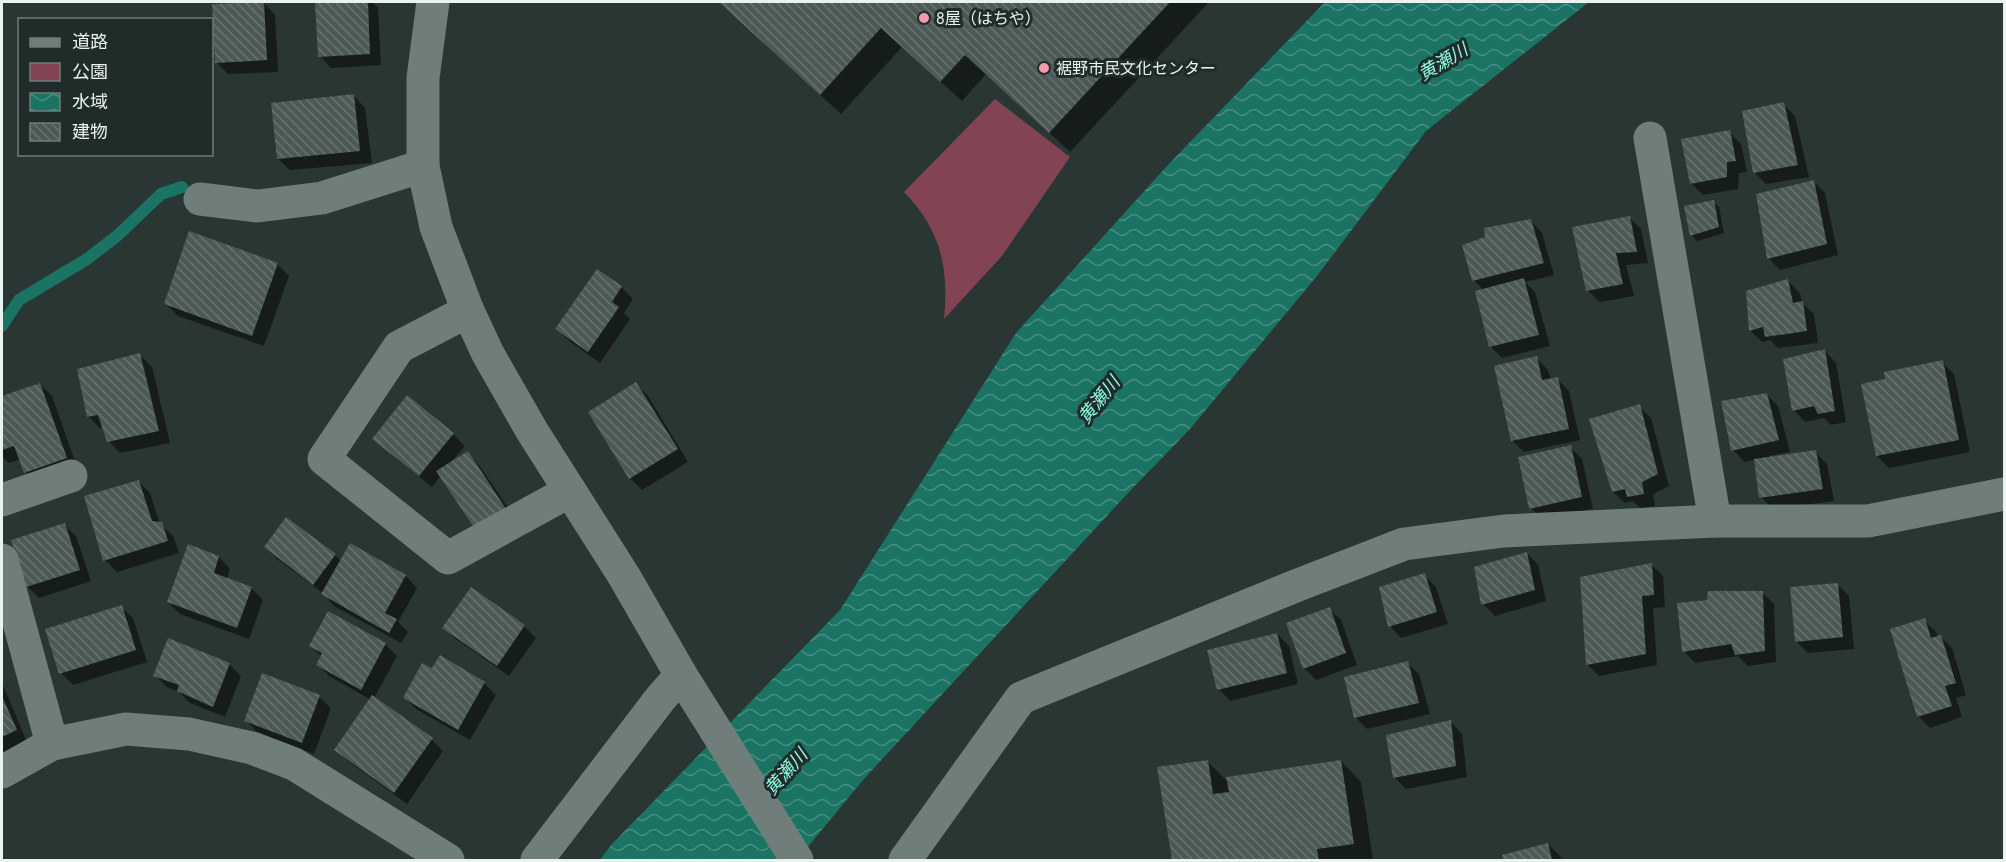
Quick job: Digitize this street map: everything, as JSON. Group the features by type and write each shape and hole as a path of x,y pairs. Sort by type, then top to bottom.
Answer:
{"street":[{"path":"433,2 423,78 423,166 436,227 468,311 488,354 532,431 624,576 681,675 796,861"},
{"path":"1650,138 1715,521"},
{"path":"200,199 258,206 322,198 423,166"},
{"path":"468,311 399,347 324,459 448,558 570,491"},
{"path":"2,500 71,476"},
{"path":"905,861 1021,698 1404,544 1504,531 1715,521 1868,521 2004,494"},
{"path":"2,560 52,744"},
{"path":"537,861 660,699 681,675"},
{"path":"2,772 52,744 126,729 189,734 252,748 294,764 439,857"}],"green space":[{"path":"995,99 1070,157 1002,256 944,319 945,283 940,251 927,221 904,192"}],"water":[{"name":"黄瀬川","path":"1325,2 1589,2 1426,131 1317,276 1190,429 863,780 797,860 600,860 611,845 840,610 1016,333 1166,167"}],"building":[{"path":"264,2 267,60 215,63 212,4"},
{"path":"315,2 368,2 370,54 318,57"},
{"name":"裾野市民文化センター","path":"719,2 1170,2 1049,133 965,55 940,82 881,28 820,95"},
{"path":"354,94 360,151 277,159 271,103"},
{"path":"1784,102 1798,165 1753,173 1742,111"},
{"path":"1730,130 1736,161 1727,162 1727,177 1690,184 1681,139"},
{"path":"1814,180 1827,244 1767,259 1756,194"},
{"path":"1714,200 1719,227 1690,236 1684,206"},
{"path":"1630,216 1637,252 1616,253 1623,284 1586,291 1572,227"},
{"path":"1531,219 1544,263 1472,281 1462,245 1485,237 1484,228"},
{"path":"189,231 278,263 252,336 164,304"},
{"path":"597,269 622,286 612,302 619,307 588,352 555,329"},
{"path":"1524,278 1539,335 1489,347 1475,291"},
{"path":"1788,279 1793,303 1803,301 1807,331 1765,337 1763,327 1749,331 1746,291"},
{"path":"1825,349 1835,411 1818,414 1814,406 1792,411 1783,359"},
{"path":"140,353 159,431 107,442 98,415 87,417 77,369"},
{"path":"1537,356 1542,380 1558,377 1569,429 1511,441 1494,366"},
{"path":"1943,360 1959,440 1876,456 1861,384 1885,379 1884,372"},
{"path":"636,382 678,449 629,479 588,412"},
{"path":"40,383 67,458 24,473 14,446 2,450 2,396"},
{"path":"1767,393 1779,440 1731,451 1721,401"},
{"path":"407,395 454,433 419,476 372,439"},
{"path":"1640,404 1658,474 1642,482 1644,494 1627,497 1625,489 1612,492 1589,419"},
{"path":"1571,445 1582,497 1529,509 1518,457"},
{"path":"1816,450 1823,489 1759,498 1754,459"},
{"path":"468,451 506,509 475,529 436,471"},
{"path":"139,480 152,521 162,522 168,541 103,561 84,496"},
{"path":"286,517 336,554 313,585 264,547"},
{"path":"65,523 80,570 26,587 11,540"},
{"path":"350,543 406,575 385,613 397,619 389,633 321,594"},
{"path":"188,544 219,556 214,573 252,587 237,628 167,602"},
{"path":"1527,552 1535,590 1481,605 1474,567"},
{"path":"1652,563 1654,595 1642,596 1646,654 1586,665 1580,577"},
{"path":"1425,573 1437,612 1388,627 1379,587"},
{"path":"1838,583 1843,637 1795,642 1790,587"},
{"path":"471,587 525,625 497,666 442,628"},
{"path":"1708,591 1763,591 1765,651 1735,655 1731,644 1682,652 1677,603 1707,600"},
{"path":"122,605 136,650 59,674 45,629"},
{"path":"1330,607 1346,653 1303,669 1286,623"},
{"path":"328,611 386,643 361,690 316,665 322,653 309,646"},
{"path":"1925,618 1931,638 1941,635 1956,683 1945,686 1952,706 1917,717 1890,629"},
{"path":"1277,633 1287,673 1217,690 1207,650"},
{"path":"168,638 230,663 213,707 177,691 179,685 153,676"},
{"path":"440,655 485,682 458,730 403,698 422,663 432,668"},
{"path":"1408,661 1419,703 1354,718 1344,677"},
{"path":"262,673 320,695 302,743 244,721"},
{"path":"372,695 433,738 394,793 334,750"},
{"path":"2,696 17,730 2,737"},
{"path":"1451,720 1456,766 1393,778 1386,735"},
{"path":"1208,760 1213,794 1229,792 1226,777 1341,760 1354,844 1317,849 1319,860 1172,860 1157,767"},
{"path":"1548,843 1552,860 1503,860 1502,855"}],"waterway":[{"path":"2,326 19,300 87,259 117,236 161,194 182,187"}],"place":[{"name":"8屋（はちや）","path":"924,18"},
{"name":"裾野市民文化センター","path":"1044,68"}]}
